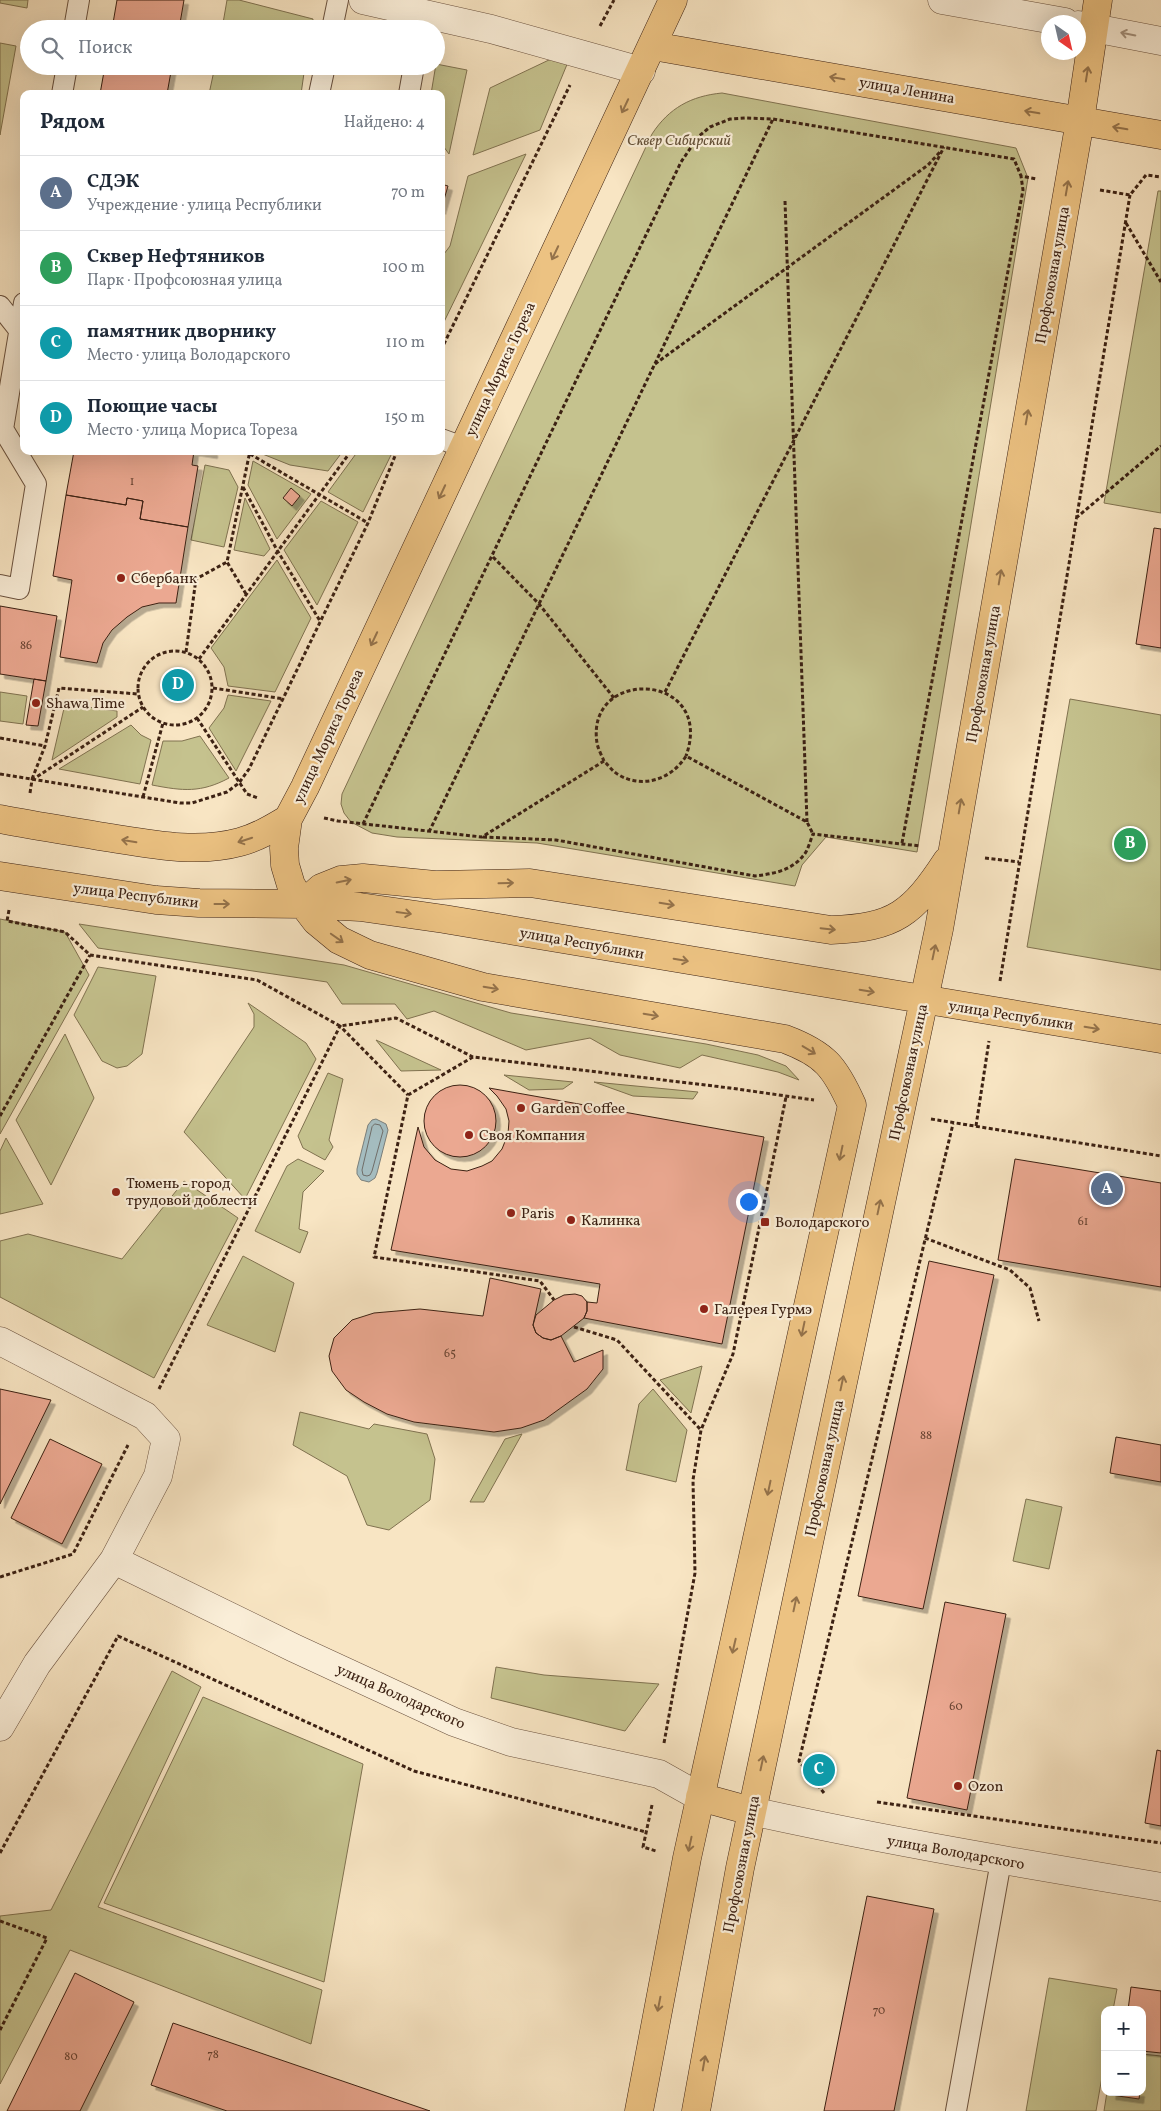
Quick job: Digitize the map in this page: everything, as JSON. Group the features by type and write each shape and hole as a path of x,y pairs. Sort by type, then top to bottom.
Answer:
{"main road":[{"name":"улица Мориса Тореза","path":"673,0 641,71 452,443 291,814 284,848 285,865 291,885 316,921 339,940 362,951 483,987 786,1039 808,1048 827,1062 841,1081 852,1105"},
{"name":"Профсоюзная улица","path":"1086,26 1098,0"},
{"name":"улица Ленина","path":"653,46 1161,135"},
{"name":"Профсоюзная улица","path":"696,2111 752,1811 900,1112 952,854 1080,121 1084,60"},
{"path":"12,822 177,848 201,848 240,842 272,829 291,814"},
{"path":"303,904 321,888 341,880 363,878 435,885 530,883 831,930 861,929 887,921 910,909 928,890 952,854"},
{"name":"улица Республики","path":"7,877 156,900 199,904 303,904 360,908 444,919 1161,1039"},
{"path":"639,2111 700,1797 852,1105"},
{"path":"700,1797 752,1811"}],"street":[{"path":"363,0 420,20"},
{"path":"942,0 1041,18"},
{"path":"445,26 586,55 641,71"},
{"path":"1086,26 1161,41"},
{"path":"0,1341 145,1416 166,1439 158,1476 114,1560 37,1664 0,1727"},
{"name":"улица Володарского","path":"114,1560 294,1648 454,1722 511,1742 659,1774 700,1797"},
{"name":"улица Володарского","path":"752,1811 817,1826 1001,1861 1161,1887"}],"lane":[{"path":"76,20 79,0"},
{"path":"334,20 338,0"},
{"path":"63,90 65,75"},
{"path":"321,90 323,75"},
{"path":"410,90 412,75"},
{"path":"0,306 20,330"},
{"path":"0,585 19,589 36,484 3,429 4,395 20,335"},
{"path":"956,2111 1001,1861"}],"path":[{"path":"445,342 536,154 614,0"},
{"path":"363,824 686,152 698,137 710,127 730,119 773,119 1014,159 1021,176 1023,190 902,843"},
{"path":"429,832 773,119"},
{"path":"654,364 928,165 944,147"},
{"path":"665,692 944,147"},
{"path":"813,834 902,843 952,854 1019,862 1130,195 1146,175 1161,177"},
{"path":"1021,176 1130,195"},
{"path":"197,718 247,794 291,814 429,832 556,840 755,876 773,874 789,868 804,856 813,834 807,822 785,201"},
{"path":"1125,222 1161,282"},
{"path":"1076,519 1161,446"},
{"path":"246,594 227,562 249,455"},
{"path":"255,455 368,523"},
{"path":"199,658 348,455"},
{"path":"0,774 180,803 192,803 227,792 239,783 249,770 368,523 394,455"},
{"path":"243,487 320,622"},
{"path":"492,557 539,604 614,698"},
{"path":"186,652 196,579 227,562"},
{"path":"171,650 186,652 199,658 210,672 213,688 210,701 204,711 197,718 184,724 162,723 153,718 143,707 138,694 140,672 146,663 160,653 171,650"},
{"path":"12,822 32,780 45,746 58,688 138,694"},
{"path":"213,688 284,698"},
{"path":"634,688 652,688 665,692 682,706 690,725 690,744 680,767 670,774 653,781 635,782 617,774 604,761 597,744 597,725 604,709 614,698 634,688"},
{"path":"32,780 143,707"},
{"path":"143,797 162,723"},
{"path":"0,738 45,746"},
{"path":"686,756 807,822"},
{"path":"482,836 604,761"},
{"path":"7,877 7,921 65,932 90,955 257,980 340,1026 408,1095"},
{"path":"0,1116 90,955"},
{"path":"340,1026 396,1018 474,1057 852,1105"},
{"path":"0,1577 73,1554 130,1442 127,1432 145,1416 340,1026"},
{"path":"474,1057 408,1095 374,1257 540,1281 554,1300"},
{"path":"643,1848 659,1774 695,1573 693,1480 701,1430 734,1354 786,1096"},
{"path":"900,1112 953,1124 1161,1156"},
{"path":"825,1794 799,1761 953,1124"},
{"path":"925,1238 1010,1270 1030,1288 1039,1321"},
{"path":"574,1328 618,1340 701,1430"},
{"path":"0,1853 118,1636 414,1771 646,1832"},
{"path":"874,1801 1161,1843"},
{"path":"0,1921 47,1938 0,2030"}],"green space":[{"path":"0,0 28,0 27,8 0,3"},
{"path":"227,0 239,0 313,19 313,20 224,20"},
{"path":"0,43 16,46 0,135"},
{"path":"551,59 568,62 540,130 473,155 490,88"},
{"path":"445,66 467,70 449,154 445,148 445,90 432,90 434,75 445,75"},
{"path":"213,75 304,75 302,90 210,90"},
{"name":"Сквер Сибирский","path":"722,93 1016,148 1028,178 917,852 826,837 802,865 795,886 537,843 397,837 372,833 351,822 344,813 341,804 342,794 652,134 673,110 691,100"},
{"path":"526,154 445,320 445,253 450,246 468,176"},
{"path":"1158,191 1161,191 1161,513 1104,503"},
{"path":"265,455 340,455 328,471 290,465"},
{"path":"355,455 391,455 363,512 328,492"},
{"path":"253,461 311,494 277,539 248,485"},
{"path":"205,465 229,470 238,487 224,547 191,540"},
{"path":"245,498 270,549 264,556 234,550"},
{"path":"321,501 358,522 317,605 284,550"},
{"path":"277,560 311,618 275,692 228,686 224,667 211,648"},
{"path":"0,692 27,696 23,724 0,721"},
{"path":"228,695 271,701 236,771 209,728 224,708"},
{"path":"1070,699 1161,715 1161,970 1027,947"},
{"path":"65,704 117,711 117,717 52,760"},
{"path":"131,725 141,735 151,740 140,784 59,769"},
{"path":"200,736 229,778 210,786 192,789 173,789 152,785 163,741 182,741"},
{"path":"0,919 65,932 89,975 0,1134"},
{"path":"79,924 344,965 511,1013 706,1044 758,1055 786,1066 799,1080 778,1072 702,1055 680,1068 620,1055 590,1038 526,1050 434,1011 407,1019 395,1004 342,1004 327,982 98,948"},
{"path":"98,967 156,976 142,1054 127,1066 117,1068 102,1061 74,1015"},
{"path":"248,1003 306,1043 316,1059 245,1199 184,1132 254,1027 254,1014"},
{"path":"65,1034 94,1098 51,1185 16,1120"},
{"path":"376,1040 441,1070 401,1071"},
{"path":"328,1073 343,1079 329,1140 333,1147 325,1160 303,1148 298,1136"},
{"path":"504,1075 573,1082 563,1089 529,1090"},
{"path":"594,1082 698,1092 693,1099 633,1096"},
{"path":"6,1138 43,1204 0,1214 0,1151"},
{"path":"298,1159 324,1171 303,1192 299,1229 308,1232 300,1253 255,1231 287,1166"},
{"path":"184,1181 238,1218 154,1378 0,1297 0,1241 28,1234 122,1259"},
{"path":"243,1256 294,1283 275,1352 207,1325"},
{"path":"702,1366 691,1413 660,1380"},
{"path":"653,1389 687,1430 676,1482 626,1470 639,1404"},
{"path":"300,1412 369,1429 374,1424 427,1434 435,1459 430,1500 389,1530 367,1525 347,1476 293,1445"},
{"path":"522,1434 484,1502 470,1502 505,1439"},
{"path":"1026,1499 1062,1507 1049,1569 1013,1561"},
{"path":"496,1667 544,1675 659,1684 625,1731 491,1698"},
{"path":"172,1671 201,1687 98,1907 322,1990 311,2044 70,1950 0,2084 0,1916 51,1910"},
{"path":"203,1697 363,1764 324,1982 104,1903"},
{"path":"1049,1978 1117,1989 1114,2006 1101,2006 1101,2083 1096,2111 1026,2111"},
{"path":"1146,2054 1161,2056 1161,2111 1104,2111 1106,2096 1146,2096"}],"water":[{"path":"376,1119 386,1124 388,1130 377,1173 375,1178 369,1182 361,1180 357,1174 357,1169 368,1125 372,1120"}],"building":[{"path":"117,0 184,0 181,20 114,20"},
{"path":"103,75 170,75 168,90 101,90"},
{"path":"445,185 448,186 445,196"},
{"path":"73,455 193,455 192,465 198,466 188,527 140,519 143,501 127,498 126,505 66,495"},
{"path":"291,488 300,496 292,506 283,498"},
{"name":"Сбербанк","path":"66,495 126,505 127,498 143,501 140,519 188,527 176,603 159,603 142,607 127,617 112,630 103,643 97,663 60,657 72,580 53,576"},
{"path":"1154,528 1161,529 1161,648 1136,644"},
{"path":"0,606 57,616 46,681 0,674"},
{"name":"Shawa Time","path":"34,679 46,681 38,726 26,725"},
{"path":"460,1085 480,1091 490,1101 496,1121 490,1141 480,1151 460,1157 440,1151 430,1141 424,1121 430,1101 440,1091"},
{"path":"489,1088 764,1137 722,1344 584,1318 587,1311 587,1302 597,1303 600,1284 391,1250 418,1127 424,1147 435,1160 451,1169 467,1171 482,1166 492,1161 502,1149 508,1134 509,1121 506,1109"},
{"path":"1015,1159 1161,1183 1161,1287 998,1260"},
{"path":"929,1261 994,1275 923,1609 858,1596"},
{"path":"490,1278 541,1289 533,1325 536,1333 543,1338 551,1340 561,1336 574,1362 603,1350 603,1369 587,1389 544,1420 521,1428 494,1432 414,1422 387,1414 364,1402 346,1390 332,1371 329,1356 334,1338 352,1320 374,1313 420,1309 483,1316"},
{"path":"575,1294 582,1296 587,1302 587,1311 584,1318 561,1336 551,1340 543,1338 536,1333 533,1325 536,1315 554,1300 564,1295"},
{"path":"0,1389 51,1400 0,1504"},
{"path":"1116,1437 1161,1445 1161,1482 1110,1473"},
{"path":"50,1439 102,1464 62,1544 11,1518"},
{"path":"945,1602 1006,1614 967,1810 907,1798"},
{"path":"1157,1750 1161,1751 1161,1826 1145,1823"},
{"path":"867,1896 934,1909 894,2111 824,2111"},
{"path":"75,1973 134,2002 80,2111 7,2111"},
{"path":"1131,1987 1161,1991 1161,2053 1146,2051 1146,2006 1129,2006"},
{"path":"173,2023 430,2111 227,2111 151,2085"},
{"path":"1118,2096 1139,2096 1139,2099"}],"place":[{"name":"Сбербанк","path":"121,578"},
{"name":"Поющие часы","path":"178,685"},
{"name":"Shawa Time","path":"36,703"},
{"name":"Сквер Нефтяников","path":"1130,844"},
{"name":"Garden Coffee","path":"521,1108"},
{"name":"Своя Компания","path":"469,1135"},
{"name":"СДЭК","path":"1107,1189"},
{"name":"Тюмень - город трудовой доблести","path":"116,1192"},
{"name":"Paris","path":"511,1213"},
{"name":"Калинка","path":"571,1220"},
{"name":"Володарского","path":"765,1222"},
{"name":"Галерея Гурмэ","path":"704,1309"},
{"name":"памятник дворнику","path":"819,1770"},
{"name":"Ozon","path":"958,1786"}]}
